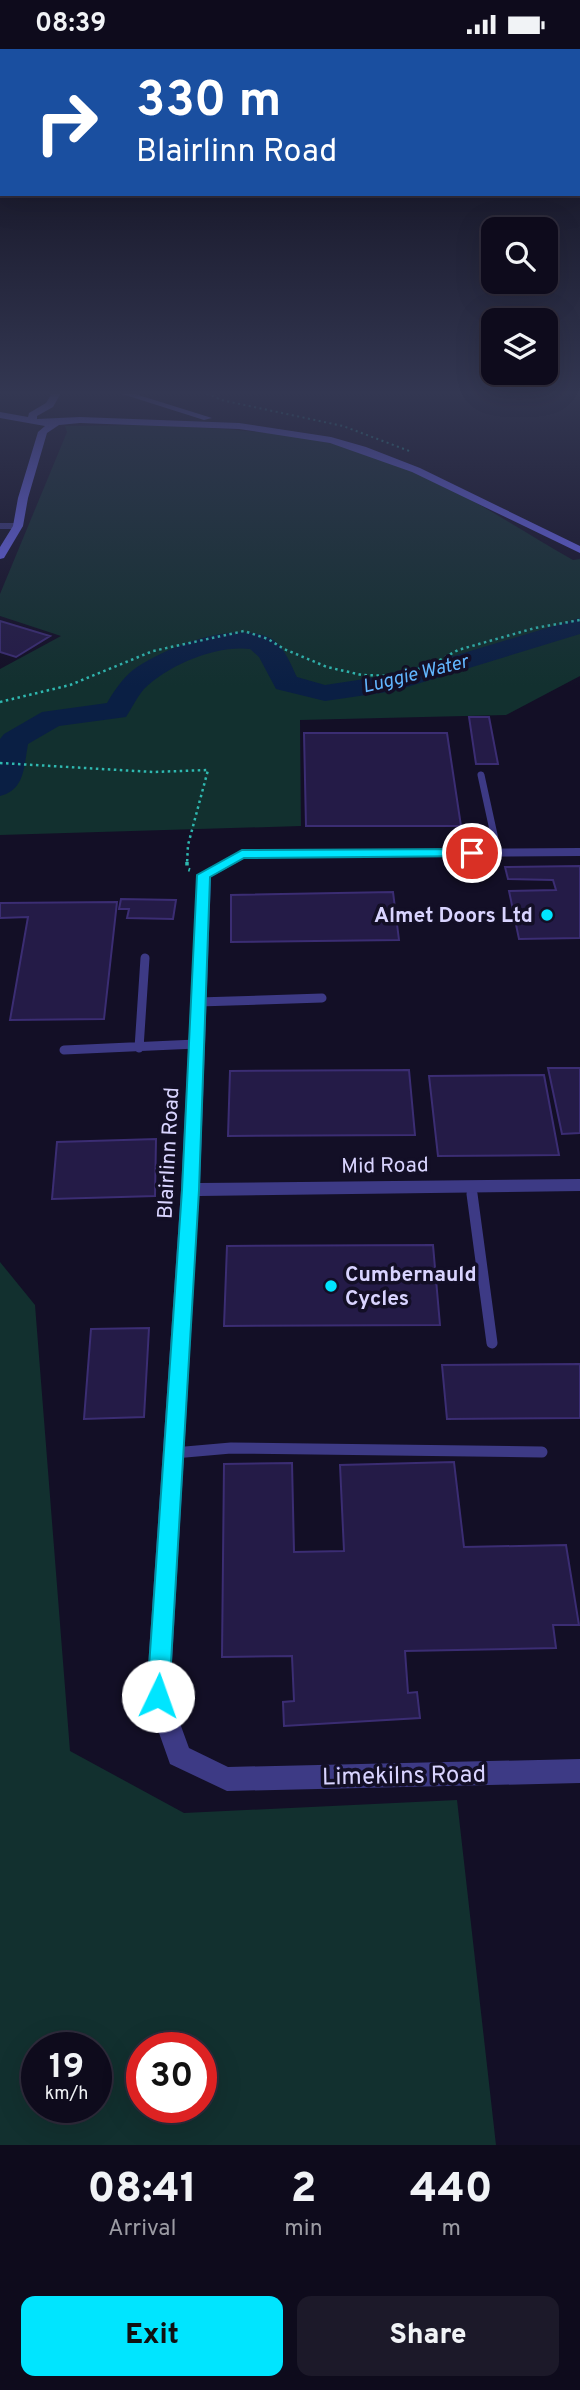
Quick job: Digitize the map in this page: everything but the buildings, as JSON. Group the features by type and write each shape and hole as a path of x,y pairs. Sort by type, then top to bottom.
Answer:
{"main road":[{"path":"0,556 5,540 18,526 25,491"},
{"path":"457,491 580,549"}],"street":[{"path":"0,526 18,526"},
{"path":"204,875 242,854 580,852"},
{"name":"Blairlinn Road","path":"204,875 190,1190 158,1696 179,1756 227,1779"},
{"name":"Mid Road","path":"190,1190 580,1185"},
{"name":"Limekilns Road","path":"227,1779 580,1771"}],"lane":[{"path":"481,775 498,853"},
{"path":"139,1048 145,958"},
{"path":"198,1002 322,998"},
{"path":"64,1050 196,1044"},
{"path":"471,1186 492,1343"},
{"path":"173,1453 231,1448 542,1452"}],"path":[{"path":"0,702 70,685 153,651 244,631 268,639 284,649 327,667 362,675 393,676 429,666 458,650 535,628 580,620"},
{"path":"0,763 153,772 208,770 188,845 187,869 204,875"}],"green space":[{"path":"43,491 455,491 573,560 580,559 580,676 506,715 300,720 301,826 0,835 0,669 61,636 0,616 0,594"},
{"path":"0,1262 35,1305 70,1751 184,1813 457,1800 496,2145 0,2145"}],"waterway":[{"name":"Luggie Water","path":"0,787 6,782 14,740 52,718 116,711 131,687 144,676 175,658 213,645 247,640 259,643 272,655 286,683 325,693 394,683 580,626"}],"place":[{"name":"Almet Doors Ltd","path":"547,915"},
{"name":"Cumbernauld Cycles","path":"331,1286"}],"route":[{"path":"158,1696 190,1190 204,875 242,854 472,853"}]}
